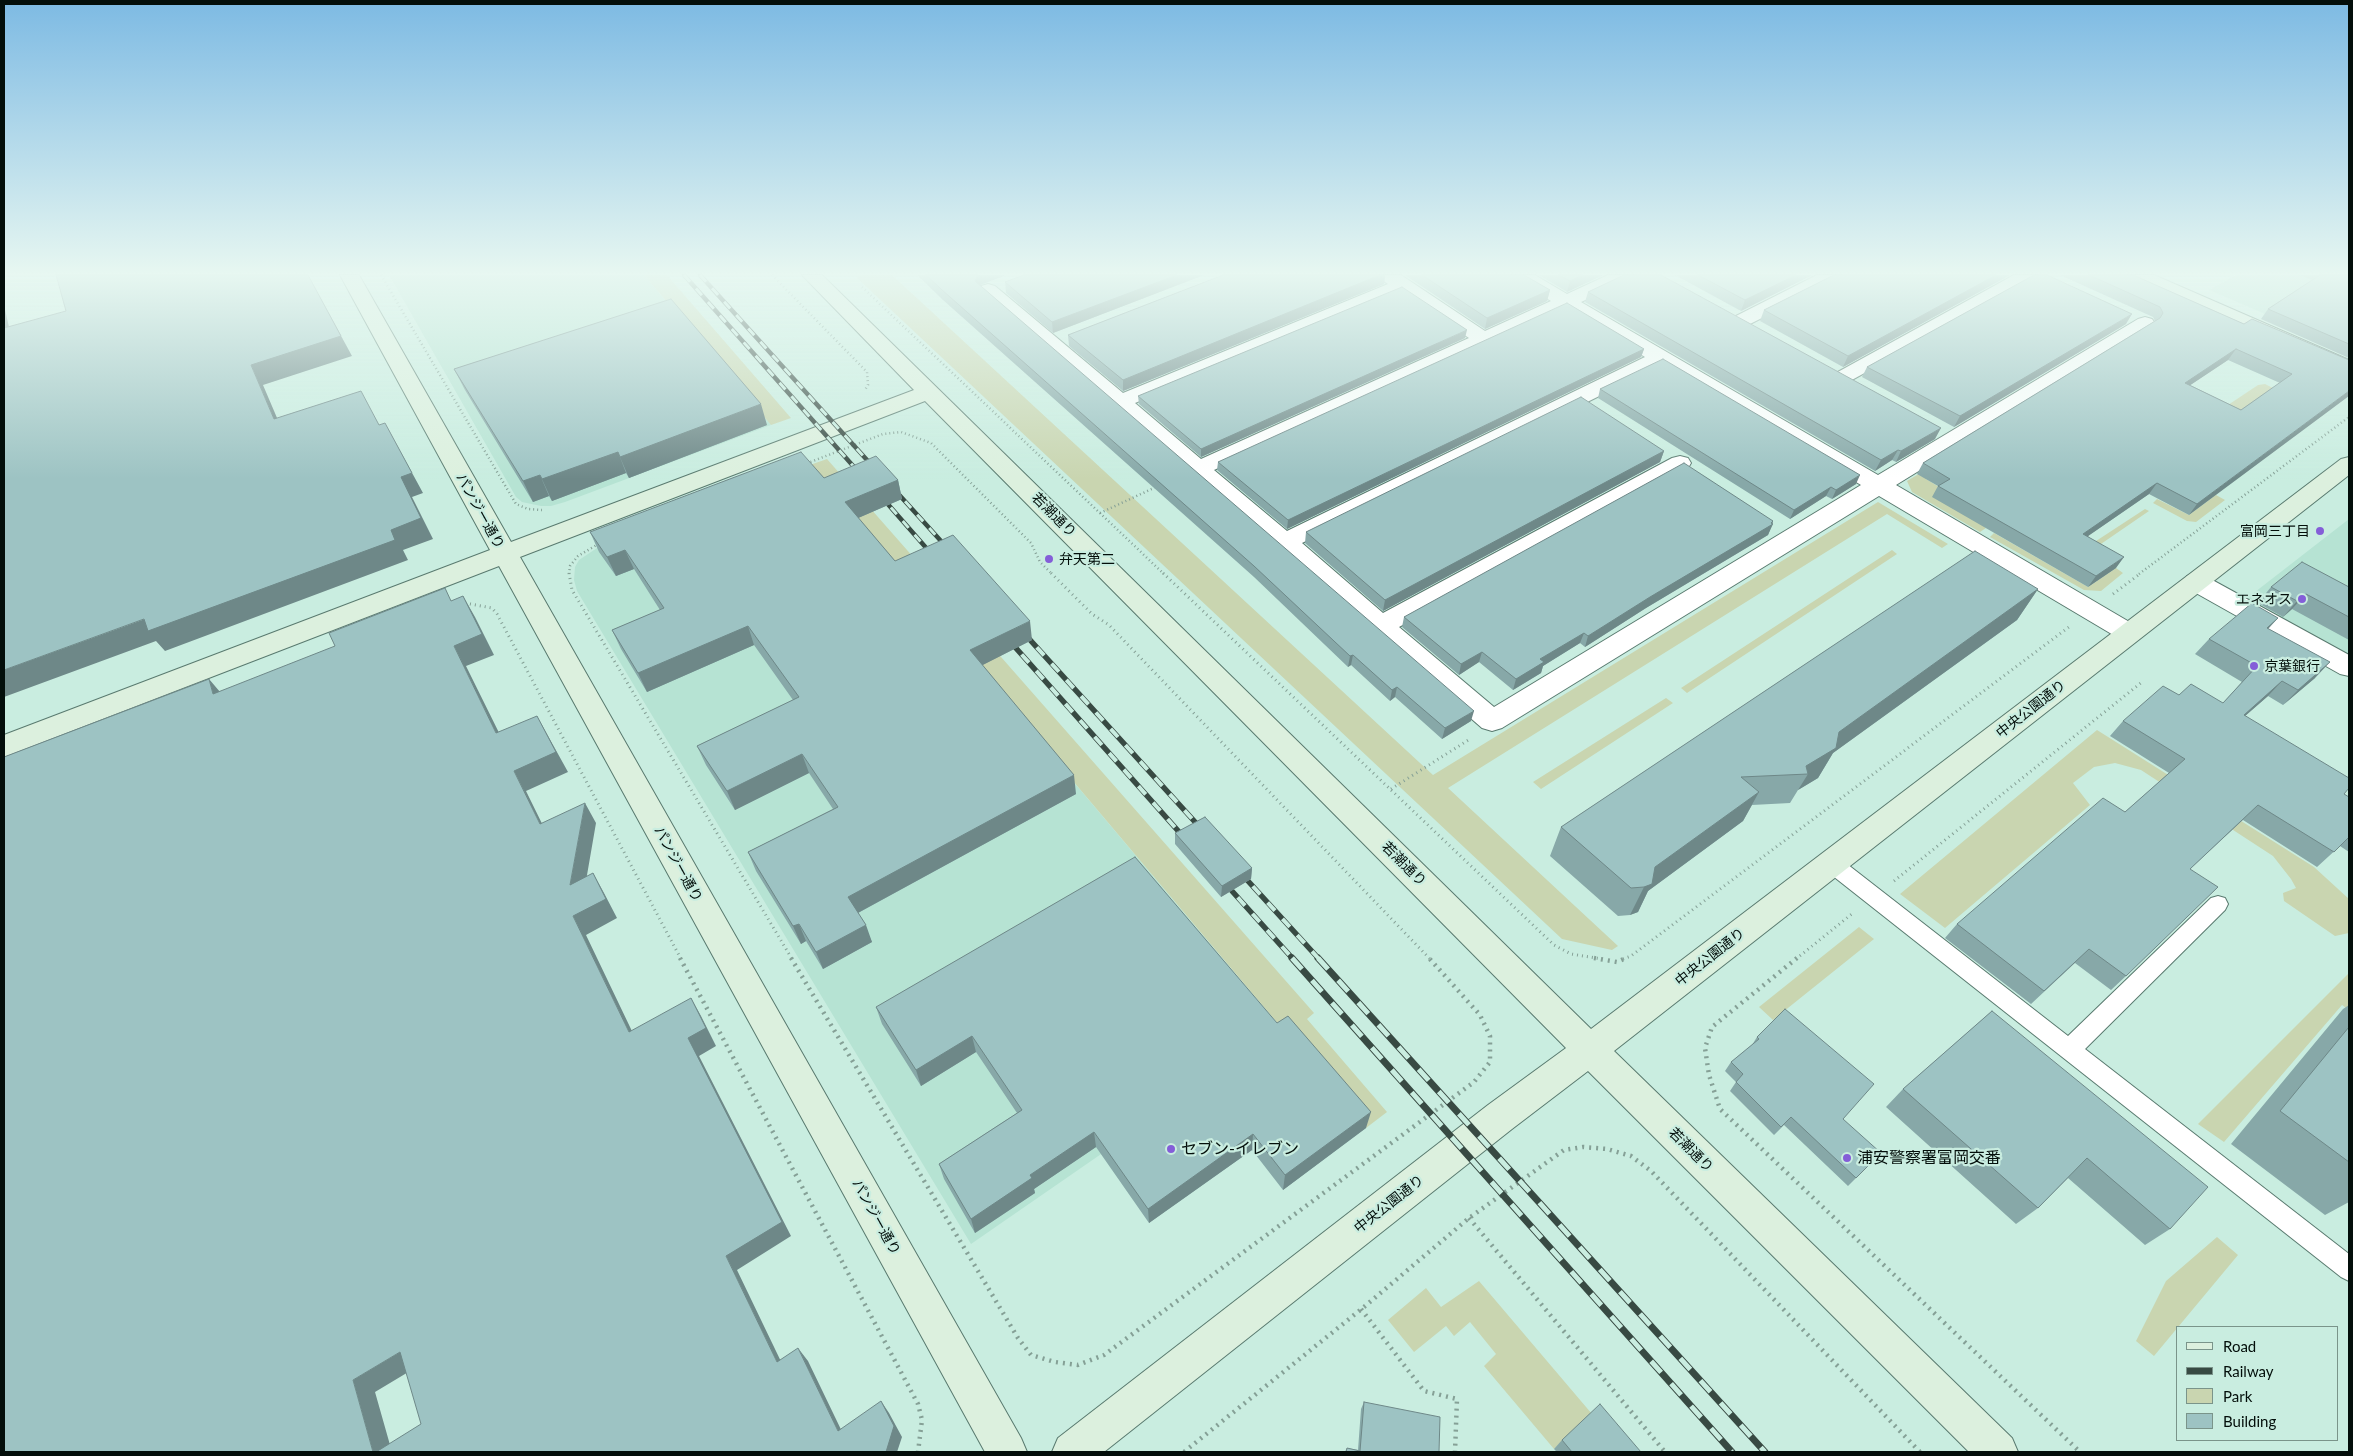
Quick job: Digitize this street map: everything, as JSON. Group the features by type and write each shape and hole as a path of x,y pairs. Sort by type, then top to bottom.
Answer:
{"street":[{"name":"パンジー通り","path":"387,343 1007,1452"},
{"name":"若潮通り","path":"882,343 1590,1050 1998,1452"},
{"path":"1063,343 1120,402 1492,721 1787,531 1878,485 1945,434 2108,343"},
{"path":"1120,402 1253,343"},
{"path":"1198,468 1475,343"},
{"path":"1634,343 2129,634"},
{"path":"1843,377 1905,343"},
{"path":"2293,343 2349,367"},
{"path":"1285,542 1659,358"},
{"path":"4,746 930,392"},
{"path":"1578,397 1602,412"},
{"path":"1380,626 1688,468 1656,448"},
{"name":"中央公園通り","path":"1072,1452 1485,1129 2349,464"},
{"path":"2196,582 2349,667"}],"lane":[{"path":"1831,863 2349,1269"},
{"path":"2069,1050 2218,904"}],"path":[{"path":"421,343 516,504 528,509 549,510"},
{"path":"839,343 867,372 868,385 863,394"},
{"path":"901,432 922,438 931,443 1031,543 1040,562 1092,614 1116,632 1462,992 1480,1015 1490,1036 1490,1062 1474,1082 1104,1355 1078,1365 1055,1362 1031,1355 1018,1338 572,590 569,578 570,566 578,556 600,543 883,434 901,432"},
{"path":"1100,513 1198,468"},
{"path":"458,603 482,605 492,608 497,614 918,1404 922,1420 918,1452"},
{"path":"2080,1452 1720,1109 1709,1075 1705,1048 1712,1027 2142,682"},
{"path":"1390,789 1486,729 1492,721"},
{"path":"1184,1452 1361,1309 1469,1218 1564,1150 1583,1147 1606,1149 1631,1156 1651,1171 1920,1452"},
{"path":"1469,1218 1665,1452"},
{"path":"1361,1309 1412,1378 1424,1391 1457,1398 1455,1452"}],"shaded area":[{"path":"428,343 702,343 771,425 551,506 522,502 516,497"},
{"path":"2333,343 2349,343 2349,350"},
{"path":"807,466 1282,1029 971,1244 577,591 574,580 575,567 579,560 597,548"},
{"path":"2349,519 2349,655 2246,599"}],"green space":[{"path":"702,343 726,343 791,418 771,425"},
{"path":"926,343 966,343 1433,775 1878,502 1948,544 1942,548 1887,514 1448,788 1618,946 1612,950 1562,939"},
{"path":"2073,381 1926,479 1944,490 1986,528 1980,532 1912,492 1907,481"},
{"path":"2265,384 2277,390 2181,458 2225,407 2258,385"},
{"path":"827,459 1314,1013 1307,1019 1387,1112 1366,1128 807,466"},
{"path":"2216,495 2225,500 2196,522 2187,521 2153,503 2157,499 2189,515"},
{"path":"2145,509 2149,511 2098,546 2093,543"},
{"path":"1994,533 2088,587 2116,568 2123,573 2101,591 2084,590 1990,537"},
{"path":"1892,550 1897,554 1687,693 1681,688"},
{"path":"1666,698 1673,703 1541,789 1533,782"},
{"path":"2097,730 2314,867 2349,899 2349,933 2335,936 2284,901 2283,893 2296,888 2273,856 2141,770 2115,763 2094,767 2073,783 2090,805 1945,928 1900,894"},
{"path":"1859,927 1874,939 1773,1020 1759,1007"},
{"path":"2349,973 2349,1010 2342,1005 2224,1142 2198,1124"},
{"path":"2217,1237 2238,1255 2179,1326 2176,1326 2176,1330 2154,1356 2136,1341 2166,1281"},
{"path":"1479,1281 1592,1414 1554,1449 1484,1366 1496,1354 1470,1322 1454,1336 1446,1326 1414,1352 1388,1320 1426,1288 1441,1307"}],"building":[{"path":"4,343 319,343 251,365 274,419 361,391 379,425 385,423 412,473 401,477 421,518 391,530 395,540 148,631 144,619 4,670"},
{"path":"535,343 709,343 761,404 620,457 618,452 542,479 540,475 523,481 454,369"},
{"path":"1002,343 1047,343 1474,711 1445,728 1397,687 1392,690 1353,655 1350,656 1254,566"},
{"path":"1078,343 1214,343 1123,380"},
{"path":"1266,343 1438,343 1201,449 1138,396"},
{"path":"1479,343 1634,343 1644,349 1288,520 1218,462"},
{"path":"1677,343 1785,343 1941,428 1881,460"},
{"path":"1824,343 1872,343 1848,356"},
{"path":"1911,343 2083,343 1960,416 1867,367"},
{"path":"2119,343 2309,343 2349,360 2349,391 2197,504 2157,483 2083,534 2124,557 2096,576 1938,486 1950,479 1923,463","holes":["2236,349 2292,374 2241,410 2185,383"]},
{"path":"1663,359 1860,475 1836,490 1831,487 1794,510 1600,389"},
{"path":"1581,397 1664,451 1385,600 1306,532"},
{"path":"801,452 824,478 876,456 898,480 845,502 895,561 953,535 1030,621 970,650 1074,775 848,897 866,925 816,952 799,924 793,926 748,852 838,807 802,754 727,791 697,746 799,697 748,626 638,673 612,630 664,608 625,550 607,557 590,532"},
{"path":"1684,463 1773,521 1771,523 1773,524 1588,636 1584,633 1540,659 1544,662 1516,679 1482,652 1461,664 1404,617"},
{"path":"1975,551 2038,589 1839,732 1836,748 1806,766 1808,774 1741,777 1759,792 1655,867 1652,884 1631,888 1561,827"},
{"path":"2302,562 2349,587 2349,617 2306,594 2297,601 2271,587"},
{"path":"445,588 451,601 463,596 482,634 454,646 496,733 537,716 556,752 514,771 540,824 585,803 570,885 593,873 606,899 573,916 629,1032 691,998 706,1028 688,1038 782,1222 726,1256 777,1362 798,1348 838,1431 881,1401 894,1426 886,1452 376,1452 421,1424 400,1352 353,1380 373,1452 4,1452 4,757 209,679 213,694 335,646 329,633"},
{"path":"2252,603 2278,618 2267,628 2330,662 2298,690 2282,681 2244,715 2349,778 2349,788 2344,794 2349,797 2349,837 2334,852 2258,805 2190,869 2218,887 2126,976 2089,949 2044,991 1957,924 2103,798 2125,812 2185,759 2123,721 2163,686 2179,695 2191,684 2223,703 2257,666 2209,639"},
{"path":"1205,817 1252,868 1222,886 1175,833"},
{"path":"1135,857 1277,1023 1288,1016 1371,1112 1285,1175 1253,1134 1148,1209 1094,1132 1030,1175 1032,1178 971,1219 939,1164 1022,1110 972,1036 916,1070 876,1007"},
{"path":"1785,1009 1874,1084 1843,1119 1881,1153 1856,1178 1791,1117 1781,1127 1736,1082 1743,1074 1731,1062 1759,1039 1757,1037"},
{"path":"1992,1011 2208,1187 2170,1229 2087,1158 2038,1208 1903,1089"},
{"path":"2349,1027 2349,1162 2280,1111"},
{"path":"1364,1402 1440,1417 1439,1452 1346,1452 1347,1448 1360,1451"},
{"path":"1600,1404 1641,1452 1572,1452 1562,1440"}],"railway":[{"path":"744,343 862,476"},
{"path":"761,343 876,470"},
{"path":"893,488 950,551"},
{"path":"879,494 935,558"},
{"path":"1022,631 1205,833"},
{"path":"1007,638 1188,842"},
{"path":"1238,870 1319,959"},
{"path":"1223,881 1293,959"},
{"path":"1292,958 1732,1452"},
{"path":"1318,958 1765,1452"}],"place":[{"name":"富岡三丁目","path":"2320,531"},
{"name":"弁天第二","path":"1049,559"},
{"name":"エネオス","path":"2302,599"},
{"name":"京葉銀行","path":"2254,666"},
{"name":"セブン-イレブン","path":"1171,1149"},
{"name":"浦安警察署富岡交番","path":"1847,1158"}]}
